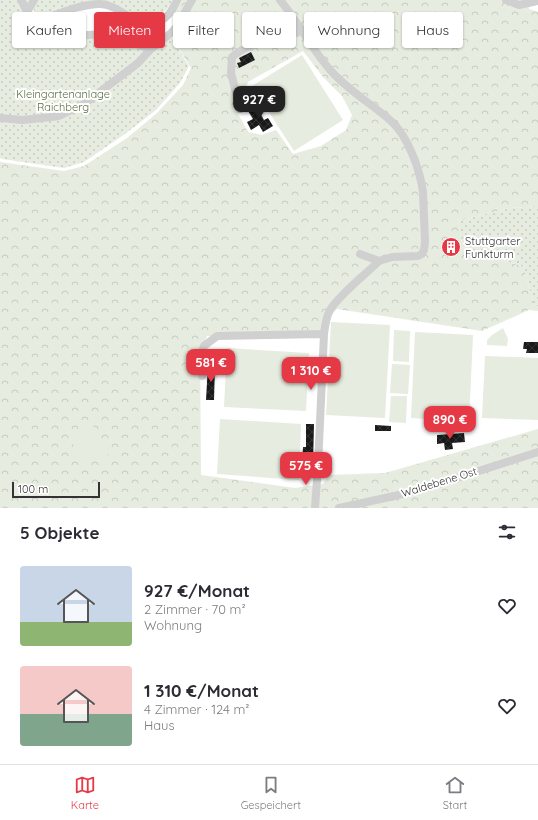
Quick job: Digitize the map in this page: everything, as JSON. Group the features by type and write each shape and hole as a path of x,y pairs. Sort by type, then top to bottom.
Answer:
{"street":[{"path":"21,0 27,12"},
{"path":"27,12 34,0"},
{"path":"63,12 76,8 102,4 109,6 138,22 154,23 170,14 177,0"},
{"path":"0,118 22,120 52,117 70,111 84,104 138,63 150,50 171,33 177,26 192,0"},
{"path":"280,0 332,72 392,122 400,132 412,154 422,188 425,242 422,254 418,256 385,258 379,261 334,306 327,317 324,334 315,508"},
{"path":"506,0 519,5 538,1"},
{"path":"240,109 231,73 232,57 239,50 255,44 302,32"},
{"path":"86,35 101,34 117,37 150,50"},
{"path":"360,254 379,261"},
{"path":"202,376 202,351 204,346 217,336 324,334"},
{"name":"Waldebene Ost","path":"339,508 399,495 435,485 538,452"}],"green space":[{"name":"Kleingartenanlage Raichberg","path":"0,0 172,0 163,12 128,12 112,2 99,1 52,12 35,12 32,7 31,12 12,12 12,48 86,48 86,37 94,37 94,48 165,48 165,40 171,37 173,40 173,48 178,48 189,66 180,83 156,110 125,134 84,162 64,168 0,158"},
{"path":"179,0 530,0 529,9 538,12 538,206 510,208 458,221 463,247 524,267 534,306 538,306 538,311 529,310 482,331 337,309 331,315 319,338 207,336 200,352 201,475 295,488 323,484 329,475 385,473 538,429 538,508 0,508 0,162 64,171 84,166 127,138 157,113 183,85 191,68 179,48 234,48 234,12 175,12","holes":["303,51 323,77 342,96 352,115 346,130 321,146 293,154 276,130 262,135 248,132 237,112 248,82"]},
{"path":"302,55 343,120 294,151 252,86"},
{"path":"538,206 538,306 534,306 524,267 463,247 458,221 510,208"},
{"path":"331,322 390,325 385,418 326,415"},
{"path":"503,328 508,339 507,346 487,345 487,340"},
{"path":"394,330 410,331 409,362 393,361"},
{"path":"415,332 473,335 469,422 411,418"},
{"path":"227,348 309,353 306,411 224,407"},
{"path":"485,356 538,358 538,420 482,418"},
{"path":"392,364 410,365 408,394 390,393"},
{"path":"391,396 407,396 406,423 389,422"},
{"path":"220,419 301,424 299,480 217,474"},
{"path":"87,425 93,425 97,440 107,445 108,458 87,460 70,458 73,445 80,433 87,432"}],"building":[{"path":"251,52 255,60 239,68 237,63 241,62 239,58"},
{"path":"256,106 264,120 268,118 273,126 263,132 259,125 251,130 247,122 253,119 248,111"},
{"name":"Stuttgarter Funkturm","path":"451,240 456,242 458,247 456,252 451,254 446,252 444,247 446,242"},
{"path":"524,342 538,342 538,353 526,353 527,349 523,349"},
{"path":"208,365 215,366 214,400 206,400"},
{"path":"306,424 314,424 313,466 302,465 303,447 306,447"},
{"path":"375,425 391,426 391,431 375,431"},
{"path":"464,433 465,442 452,443 453,449 445,450 444,443 437,444 437,435"}],"place":[{"name":"Stuttgarter Funkturm","path":"451,247"}]}
